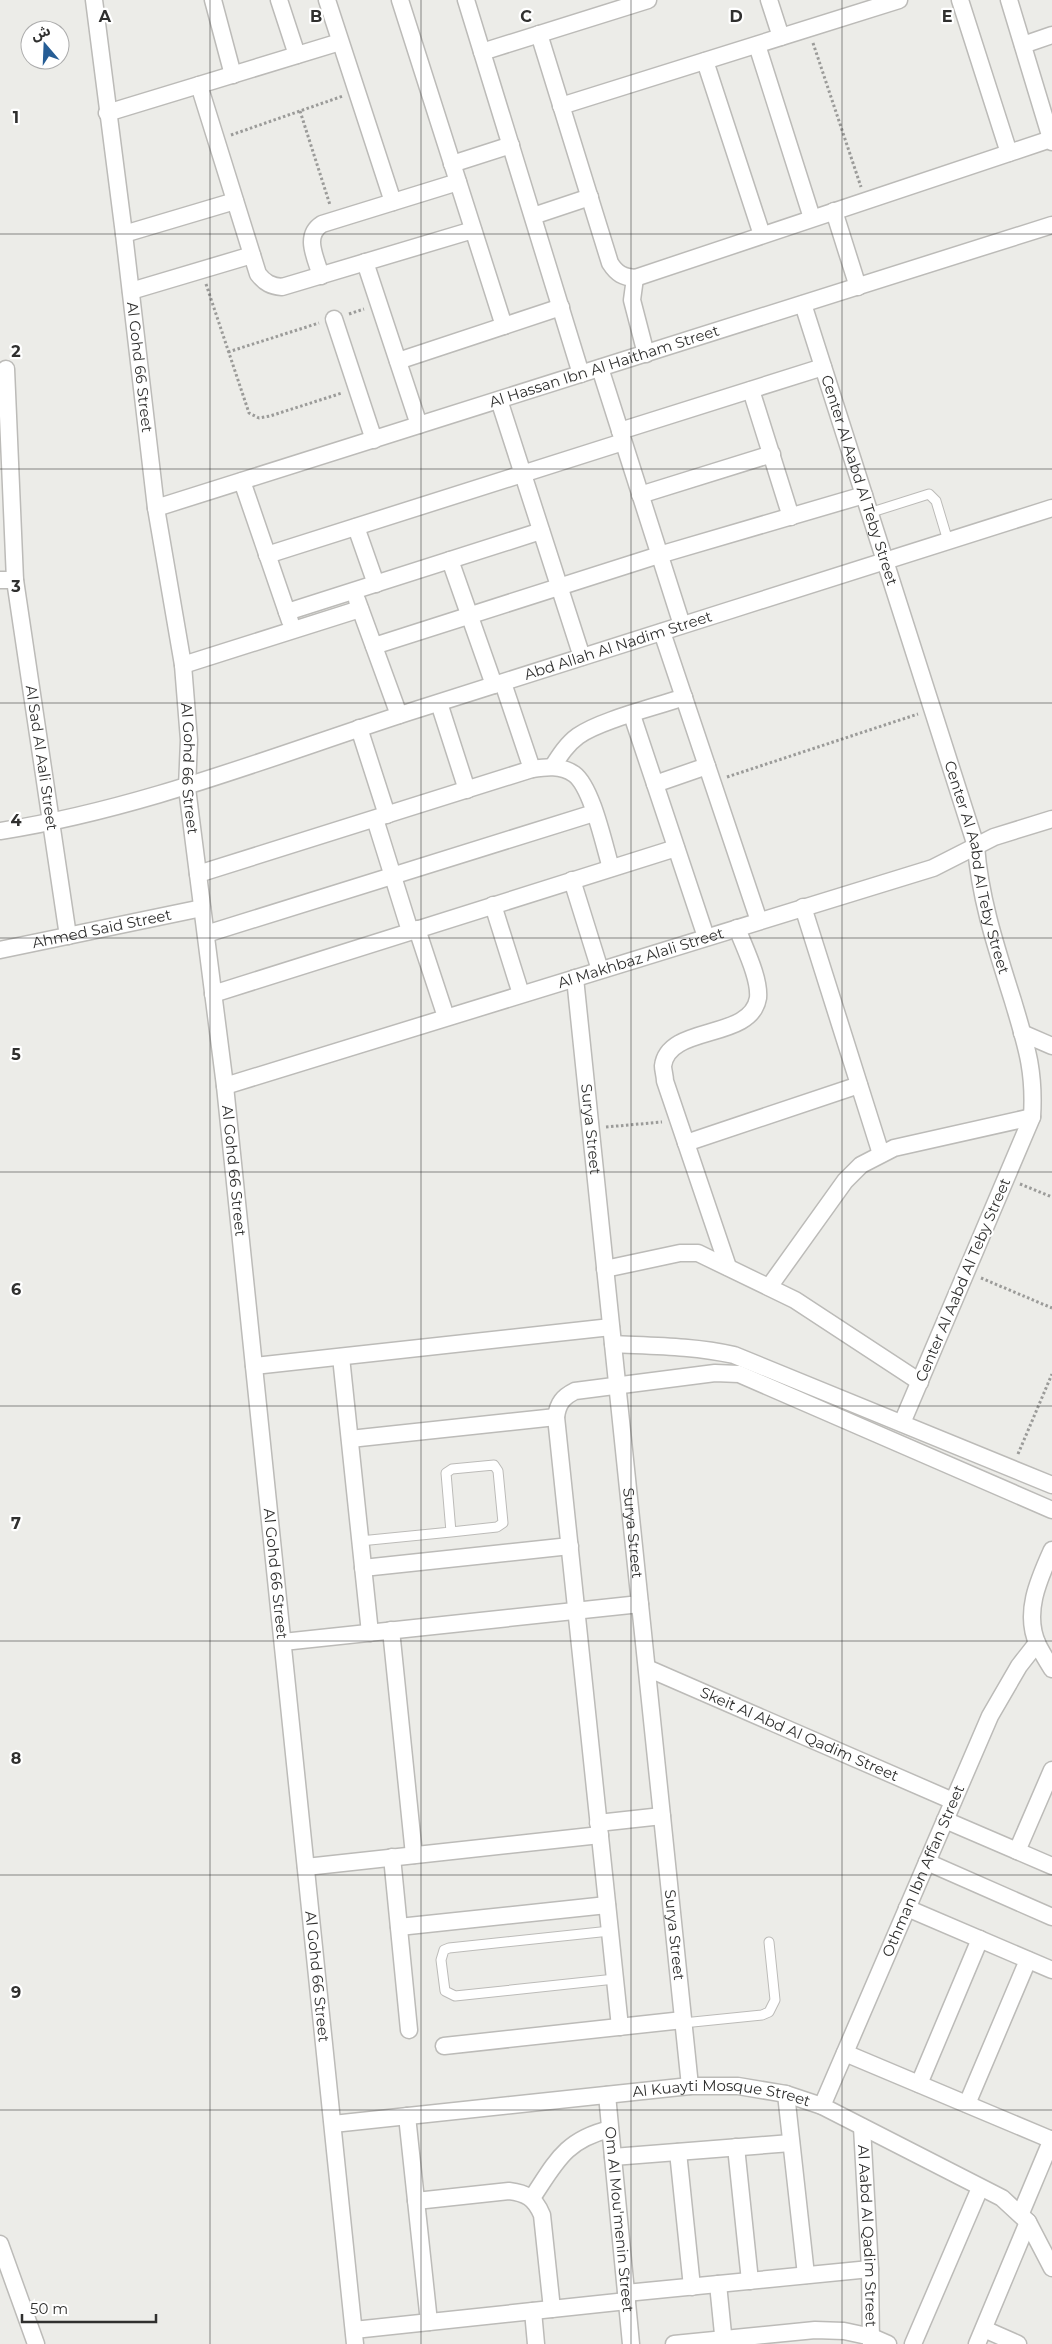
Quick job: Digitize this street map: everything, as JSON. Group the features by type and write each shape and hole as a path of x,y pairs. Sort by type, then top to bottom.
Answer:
{"street":[{"name":"Al Gohd 66 Street","path":"94,0 156,508 182,665 188,740 187,788 225,1086 355,2337"},
{"path":"212,0 233,75"},
{"path":"327,0 393,202"},
{"path":"400,0 504,326"},
{"path":"466,0 581,374"},
{"path":"482,52 648,0"},
{"path":"769,0 781,37"},
{"path":"561,106 899,0"},
{"path":"960,0 1009,153"},
{"path":"539,34 610,263 616,272 625,278 636,278 1051,140 1009,0"},
{"path":"283,1 297,55"},
{"path":"1023,45 1052,35"},
{"path":"107,113 340,42"},
{"path":"757,45 812,218"},
{"path":"706,61 762,235"},
{"path":"199,85 258,274 264,282 282,288 473,230"},
{"path":"452,164 511,145"},
{"path":"321,276 311,244 311,236 315,229 335,220 458,182"},
{"path":"532,216 590,198"},
{"path":"124,234 235,201"},
{"path":"834,211 858,287"},
{"name":"Al Hassan Ibn Al Haitham Street","path":"156,508 1052,225"},
{"path":"131,291 252,255"},
{"path":"365,262 419,425"},
{"path":"636,278 632,300 646,354"},
{"name":"Center Al Aabd Al Teby Street","path":"802,304 976,846 985,909 1031,1060 1034,1088 1032,1117 902,1424"},
{"path":"398,361 561,307"},
{"path":"334,319 374,440"},
{"path":"267,555 523,474 622,436 751,390 823,367"},
{"path":"600,368 682,625"},
{"name":"Al Sad Al Aali Street","path":"6,369 8,580 51,823 68,936"},
{"path":"751,390 791,517"},
{"path":"499,400 582,657"},
{"path":"640,495 772,454"},
{"path":"242,481 292,630"},
{"path":"374,646 659,555 864,496"},
{"name":"Abd Allah Al Nadim Street","path":"0,831 51,823 187,788 399,715 1052,508"},
{"path":"356,527 376,584"},
{"path":"286,612 541,530"},
{"path":"450,560 532,769"},
{"path":"354,590 399,715"},
{"path":"182,665 360,609"},
{"path":"662,632 758,921"},
{"path":"554,766 564,750 578,736 595,727 684,698"},
{"path":"439,703 467,790"},
{"path":"632,715 706,937"},
{"path":"359,728 392,876 446,1018"},
{"path":"198,874 532,769 554,766 574,774 587,791 611,868"},
{"path":"655,784 707,766"},
{"path":"206,934 594,813"},
{"name":"Al Makhbaz Alali Street","path":"225,1086 933,868 994,838 1052,819"},
{"path":"213,994 676,848"},
{"path":"572,880 600,970"},
{"path":"493,905 522,994"},
{"name":"Ahmed Said Street","path":"0,950 202,908"},
{"path":"803,908 881,1154"},
{"path":"728,1267 665,1081 663,1066 669,1051 682,1042 736,1024 750,1014 758,999 757,982 737,928"},
{"name":"Surya Street","path":"575,978 690,2086"},
{"path":"1022,1033 1052,1046"},
{"path":"686,1144 859,1085"},
{"path":"769,1287 845,1181 861,1165 894,1148 1032,1117"},
{"path":"605,1269 689,1252 698,1253 795,1300 920,1382"},
{"path":"254,1366 611,1327"},
{"path":"613,1344 702,1349 734,1355 1052,1485"},
{"path":"341,1357 370,1633"},
{"path":"620,2027 556,1417 558,1406 565,1396 575,1391 715,1373 738,1374 1052,1510"},
{"path":"350,1439 556,1417"},
{"path":"363,1568 570,1546"},
{"path":"1052,1550 1036,1586 1032,1615 1037,1643 1052,1669"},
{"path":"283,1642 640,1604"},
{"path":"391,1630 414,1855"},
{"name":"Othman Ibn Affan Street","path":"822,2106 990,1716 1009,1682 1037,1643"},
{"name":"Skeit Al Abd Al Qadim Street","path":"646,1668 953,1801"},
{"path":"1017,1851 1052,1770"},
{"path":"306,1867 392,1858 599,1829 662,1816"},
{"path":"945,1820 1052,1866"},
{"path":"392,1858 409,2030"},
{"path":"927,1862 1052,1917"},
{"path":"399,1926 607,1904"},
{"path":"907,1908 1052,1970"},
{"path":"919,2084 980,1939"},
{"path":"967,2104 1028,1960"},
{"path":"444,2046 683,2022"},
{"path":"845,2053 1052,2140 980,2336 1018,2344"},
{"name":"Al Kuayti Mosque Street","path":"333,2124 690,2086 738,2086 786,2094 822,2106 1002,2198 1024,2218 1052,2268"},
{"path":"786,2094 806,2275"},
{"name":"Om Al Mou'menin Street","path":"607,2095 631,2344"},
{"path":"407,2116 429,2322"},
{"name":"Al Aabd Al Qadim Street","path":"862,2127 870,2269 871,2340"},
{"path":"532,2198 570,2145 589,2134 610,2129"},
{"path":"613,2157 791,2143"},
{"path":"736,2147 750,2281"},
{"path":"678,2152 692,2287"},
{"path":"913,2344 980,2188"},
{"path":"416,2201 508,2192 521,2192 532,2198 538,2205 542,2215 552,2309"},
{"path":"0,2244 2,2261 30,2342"},
{"path":"355,2337 429,2322 552,2309 692,2287 870,2269"},
{"path":"718,2284 724,2341"},
{"path":"533,2311 536,2344"},
{"path":"674,2344 724,2341 815,2330 844,2331 888,2344"}],"lane":[{"path":"869,513 929,494 936,501 948,541"},
{"path":"360,1542 497,1527 503,1523 498,1471 494,1465 452,1469 446,1473 451,1532"},
{"path":"610,1931 449,1948 444,1950 441,1960 445,1990 455,1996 615,1979"},
{"path":"683,2022 762,2015 769,2012 775,2000 768,1942"}],"path":[{"path":"808,28 866,200"},
{"path":"216,140 356,91"},
{"path":"300,111 335,220"},
{"path":"202,270 244,404 249,413 259,418 356,388"},
{"path":"228,352 379,304"},
{"path":"712,782 932,709"},
{"path":"590,1128 678,1120"},
{"path":"1006,1178 1052,1198"},
{"path":"966,1272 1052,1308"},
{"path":"1012,1468 1052,1374"}]}
